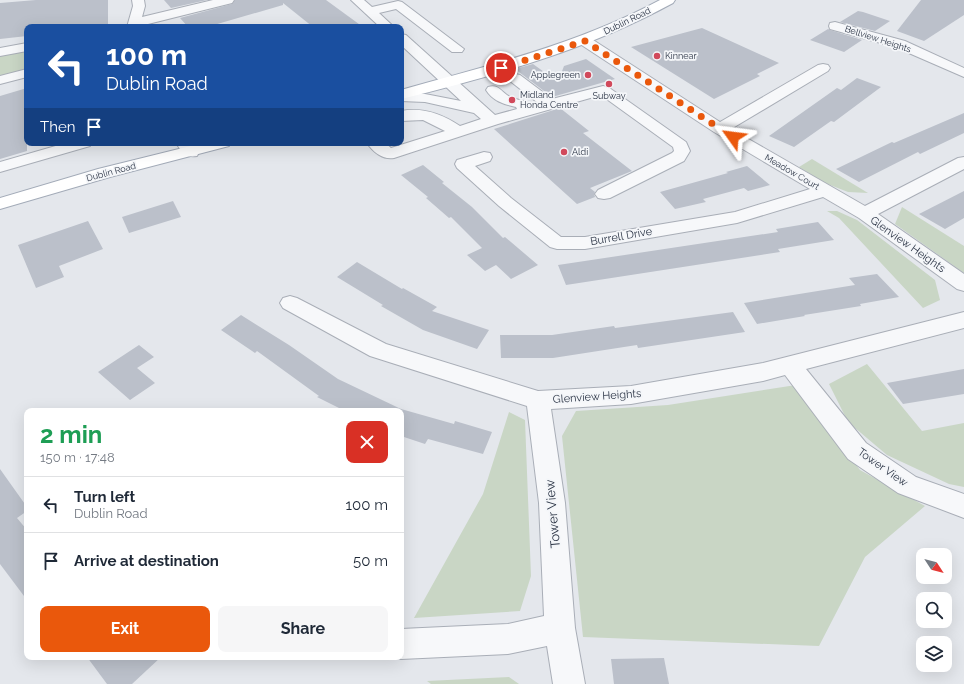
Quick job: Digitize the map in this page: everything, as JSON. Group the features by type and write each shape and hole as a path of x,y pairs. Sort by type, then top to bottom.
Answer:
{"main road":[{"name":"Dublin Road","path":"404,95 449,81 514,64 585,41 641,17 669,0"},
{"name":"Dublin Road","path":"0,204 187,147"}],"street":[{"path":"134,24 139,6 138,0"},
{"path":"138,24 228,0"},
{"path":"357,0 384,24"},
{"path":"369,11 398,5 457,49"},
{"name":"Bellview Heights","path":"835,26 900,44 964,74"},
{"path":"404,41 492,121"},
{"name":"Meadow Court","path":"585,41 720,130 865,214"},
{"path":"0,52 24,48"},
{"path":"720,130 823,68"},
{"path":"0,80 24,74"},
{"path":"515,78 550,105"},
{"path":"493,90 505,100 521,104 528,111"},
{"path":"379,146 388,154 492,121 603,90 680,145 682,151 678,157 604,194"},
{"path":"404,96 425,98 480,110"},
{"path":"404,116 420,113 433,116 458,132"},
{"path":"0,168 74,146"},
{"name":"Burrell Drive","path":"484,158 463,164 505,202 557,243 585,243 737,217 824,191"},
{"name":"Glenview Heights","path":"964,162 865,214 964,284"},
{"name":"Glenview Heights","path":"290,303 378,350 538,400 631,396 763,372 964,320"},
{"name":"Tower View","path":"790,365 857,451 907,486 964,506"},
{"name":"Tower View","path":"538,400 552,503 560,628 569,684"},
{"path":"404,644 508,639 560,628"}],"green space":[{"path":"24,52 24,70 0,76 0,56"},
{"path":"812,159 868,193 848,192 825,183 799,167"},
{"path":"902,207 964,246 964,273 895,224"},
{"path":"827,211 837,211 857,220 935,280 940,300 923,308 839,218"},
{"path":"867,364 922,431 964,423 964,487 949,484 887,455 848,422 829,384"},
{"path":"796,385 860,470 925,506 865,557 819,646 583,637 562,436 576,411 668,405"},
{"path":"509,412 525,420 531,576 520,611 414,618 483,494"},
{"path":"509,677 519,684 431,684 427,681"}],"building":[{"path":"36,0 108,0 108,24 24,24 24,36 0,39 0,3"},
{"path":"164,0 207,0 171,8"},
{"path":"235,0 326,0 359,24 309,24 283,3 283,5 217,24 185,24 180,18 232,4"},
{"path":"921,0 964,0 964,15 924,41 897,31"},
{"path":"858,11 890,21 875,31 840,22"},
{"path":"702,28 779,63 757,74 760,76 714,99 631,47"},
{"path":"828,29 862,40 844,52 810,40"},
{"path":"586,59 615,79 552,97 515,69 533,64 558,82 564,66"},
{"path":"857,78 881,87 834,122 831,121 794,147 769,136 837,88 841,90"},
{"path":"24,89 24,146 27,146 27,151 0,159 0,96"},
{"name":"Aldi","path":"560,108 589,131 583,133 632,171 590,188 595,192 595,197 577,204 494,129"},
{"path":"964,113 964,133 920,154 918,152 859,182 836,169 892,142 894,143"},
{"path":"423,165 444,182 442,183 472,207 503,238 505,237 538,265 511,279 496,265 485,271 467,255 482,248 451,217 449,218 426,198 428,197 401,175"},
{"path":"747,166 770,185 748,191 744,188 703,199 706,202 675,209 660,192 728,173 726,172"},
{"path":"964,191 964,218 945,229 919,214"},
{"path":"173,201 181,217 129,233 122,217"},
{"path":"88,221 103,249 59,266 64,277 36,288 18,245"},
{"path":"818,222 834,240 778,249 780,252 566,285 558,265 778,232 776,229"},
{"path":"357,262 402,289 403,288 437,307 432,311 489,330 477,349 423,330 381,306 383,305 337,277"},
{"path":"877,274 899,297 860,304 861,306 757,324 744,303 855,285 849,278"},
{"path":"733,312 745,332 638,348 637,345 553,358 501,358 500,335 552,335"},
{"path":"241,315 289,345 338,379 399,408 339,408 317,397 319,396 257,351 255,353 221,330"},
{"path":"139,345 154,357 137,368 155,383 130,400 98,372"},
{"path":"964,369 964,394 903,404 887,383"},
{"path":"404,410 454,424 455,421 492,432 483,454 428,439 425,444 404,437"},
{"path":"0,469 24,503 24,513 17,518 24,526 24,596 0,564"},
{"path":"664,658 669,684 614,684 611,659"},
{"path":"89,660 158,660 132,684 107,684"}],"place":[{"name":"Kinnear","path":"657,56"},
{"name":"Applegreen","path":"588,75"},
{"name":"Subway","path":"609,84"},
{"name":"Midland Honda Centre","path":"512,100"},
{"name":"Aldi","path":"564,152"}],"route":[{"path":"501,68 585,41 720,130 733,137"}]}
